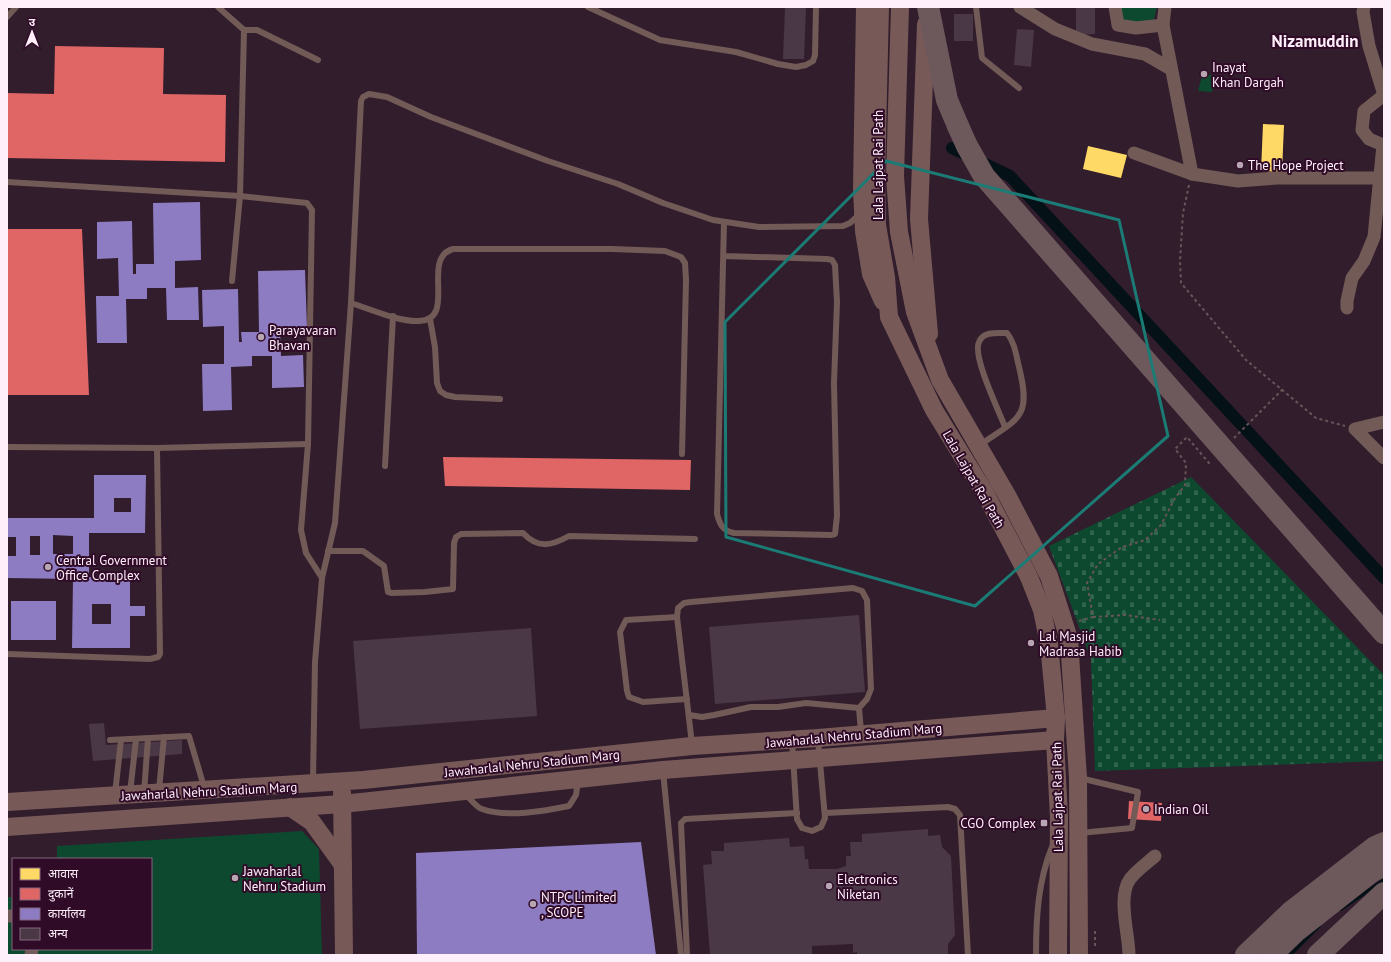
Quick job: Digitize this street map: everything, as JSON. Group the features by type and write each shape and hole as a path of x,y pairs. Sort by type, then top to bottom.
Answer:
{"highway":[{"path":"927,7 947,100 967,146 984,176 1384,633"},
{"path":"1246,955 1291,912 1374,847 1384,843"},
{"path":"1271,955 1296,931 1371,872 1384,865"},
{"path":"1318,955 1384,893"}],"main road":[{"path":"865,7 862,189 863,211 871,274 889,317"},
{"name":"Lala Lajpat Rai Path","path":"880,7 876,178 877,224 886,277 889,317 934,410 985,493 1029,577 1042,610 1049,644 1056,718 1055,740 1059,831 1058,955"},
{"name":"Lala Lajpat Rai Path","path":"900,7 895,176 899,232 915,312 930,348 940,380 1008,497 1049,576 1069,639 1078,778 1079,955"},
{"path":"927,7 919,219 922,266 928,306 930,348"},
{"name":"Jawaharlal Nehru Stadium Marg","path":"7,802 341,782 692,746 818,738 1056,718"},
{"name":"Jawaharlal Nehru Stadium Marg","path":"7,827 342,804 663,770 1055,740"},
{"path":"341,782 344,955"},
{"path":"290,807 312,822 343,865"}],"street":[{"path":"1020,7 1055,29 1092,44 1145,54 1171,70"},
{"path":"1115,7 1118,25 1136,28 1163,25"},
{"path":"1166,7 1163,25 1192,174"},
{"path":"1347,308 1352,278 1364,261 1374,237 1382,178 1383,145 1369,139 1362,130 1364,111 1384,96 1369,46 1363,12 1364,7"},
{"path":"1134,153 1192,174 1238,181 1277,178 1382,178"},
{"path":"1355,429 1384,422"},
{"path":"1355,429 1384,458"},
{"path":"1129,955 1124,902 1127,885 1131,878 1155,856"}],"lane":[{"path":"7,17 16,7"},
{"path":"218,7 244,30 257,30 318,60"},
{"path":"588,7 660,40 715,48 796,67 806,65 813,61 815,55 816,7"},
{"path":"976,7 982,58 1019,88"},
{"path":"232,281 240,196 244,30"},
{"path":"313,784 315,662 322,578 335,523 351,303 361,101 369,94 387,97 431,117 548,161 618,184 663,203 713,220 759,227 843,226 850,223 863,211"},
{"path":"7,182 240,196 307,203 312,210 308,444 301,530 306,553 322,578"},
{"path":"724,222 717,514 720,525 726,531 734,533 835,534 837,516 834,383 837,302 835,265 832,260 827,258 724,256"},
{"path":"351,303 392,316 419,321 430,319 435,314 437,307 439,264 441,256 446,250 612,249 665,250 674,253 681,257 685,263 686,280 682,454"},
{"path":"385,466 392,316"},
{"path":"430,319 435,347 436,384 440,391 446,395 455,397 500,399"},
{"path":"978,446 1005,427 1020,415 1024,406 1025,396 1012,339 1007,333 995,333 985,335 979,341 977,351 982,371 1005,427"},
{"path":"7,447 157,448 308,444"},
{"path":"7,654 150,659 158,657 160,654 157,448"},
{"path":"328,551 363,551 384,566 388,592 392,594 433,592 453,589 454,543 456,537 461,534 523,533 533,543 539,544 556,543 569,536 695,539"},
{"path":"692,746 677,617 678,608 684,603 691,602 853,588 862,591 867,600 871,689 867,699 859,708 862,734"},
{"path":"677,617 636,618 626,620 623,624 620,632 626,691 629,697 644,702 687,700"},
{"path":"689,714 702,717 751,707 778,707 806,703 859,708"},
{"path":"110,740 189,736 205,791"},
{"path":"137,795 164,737"},
{"path":"137,795 148,738"},
{"path":"792,740 797,813 800,825 805,830 812,831 819,829 824,824 825,813 818,738"},
{"path":"136,739 137,795"},
{"path":"121,740 137,795"},
{"path":"663,770 681,955"},
{"path":"1078,778 1138,792 1132,828 1078,833"},
{"path":"463,791 481,809 499,813 545,811 569,806 576,796 578,779"},
{"path":"825,813 948,807 955,809 960,815 968,955"},
{"path":"687,955 681,823 685,819 797,813"},
{"path":"1036,955 1036,914 1044,870 1059,831"}],"path":[{"path":"1192,174 1183,213 1180,262 1181,283 1246,360 1283,389 1316,418 1355,429"},
{"path":"1259,413 1283,389"},
{"path":"1093,616 1087,583 1098,564 1122,547 1145,540 1161,525 1175,498 1184,485 1186,463 1175,449 1187,437 1209,463"},
{"path":"1065,625 1093,616 1125,615 1160,620"},
{"path":"1095,928 1095,946"}],"highlighted area":[{"path":"886,161 1119,220 1168,436 975,606 726,537 725,322"}],"green space":[{"path":"1119,7 1157,7 1152,27 1116,20"},
{"path":"1212,75 1217,80 1217,85 1211,92 1198,91 1202,76"},
{"path":"1191,477 1384,675 1384,761 1095,771 1091,659 1049,546"},
{"name":"Jawaharlal Nehru Stadium","path":"302,831 319,849 322,955 7,955 7,897 12,897 12,950 152,950 152,858 57,858 57,846"}],"building: आवास":[{"path":"1263,124 1284,125 1282,172 1261,171"},
{"path":"1088,146 1127,155 1121,178 1083,169"}],"building: दुकानें":[{"path":"55,46 164,48 163,94 226,95 225,162 7,158 7,93 54,94"},
{"path":"7,229 82,229 89,395 7,395"},
{"path":"443,457 691,460 690,490 445,486"},
{"path":"1129,801 1162,803 1161,821 1128,819"}],"building: कार्यालय":[{"path":"200,202 201,260 175,261 175,288 198,287 199,320 167,320 166,288 147,288 147,299 126,299 127,343 97,343 96,296 119,296 118,258 97,259 97,222 132,221 133,274 136,274 136,264 154,264 153,203"},
{"name":"Parayavaran Bhavan","path":"305,270 307,328 280,329 281,356 303,355 304,387 272,388 272,356 252,356 252,366 231,367 232,410 203,411 202,364 224,364 224,326 203,327 202,290 238,289 239,342 242,342 241,332 259,332 258,271"},
{"name":"Central Government Office Complex","path":"94,475 146,475 145,533 89,533 89,577 130,577 130,606 145,606 145,616 130,616 130,648 72,648 73,579 7,578 7,556 16,556 16,537 7,537 7,518 94,518","holes":["114,498 131,498 131,512 114,512","53,535 73,536 73,554 53,554","30,536 40,536 40,555 30,555","92,604 111,604 111,624 92,624"]},
{"path":"11,601 56,601 56,640 11,640"},
{"name":"NTPC Limited , SCOPE","path":"641,842 656,955 417,955 416,853"}],"building: अन्य":[{"path":"785,7 806,7 804,59 783,59"},
{"path":"1076,7 1095,7 1095,34 1076,35"},
{"path":"954,14 973,14 973,41 954,41"},
{"path":"1017,29 1034,30 1031,67 1014,65"},
{"path":"859,615 865,692 715,704 709,627"},
{"path":"531,628 537,716 360,729 353,641"},
{"path":"104,723 106,745 182,740 182,754 93,761 89,724"},
{"name":"Electronics Niketan","path":"928,829 928,836 940,835 942,847 951,856 955,935 948,944 948,955 857,955 857,952 853,953 853,944 812,946 812,955 710,955 703,865 712,864 711,851 724,851 724,843 789,838 790,847 804,846 805,859 808,859 809,869 837,869 846,866 846,856 851,856 850,842 862,842 862,834"}],"waterway":[{"path":"952,148 1010,176 1384,578"},
{"path":"1341,909 1384,880"},
{"path":"1290,955 1319,926"}],"place":[{"name":"Inayat Khan Dargah","path":"1204,74"},
{"name":"The Hope Project","path":"1240,165"},
{"name":"Parayavaran Bhavan","path":"261,337"},
{"name":"Central Government Office Complex","path":"48,567"},
{"name":"Lal Masjid Madrasa Habib","path":"1031,643"},
{"name":"Indian Oil","path":"1146,809"},
{"name":"CGO Complex","path":"1044,823"},
{"name":"Jawaharlal Nehru Stadium","path":"235,878"},
{"name":"Electronics Niketan","path":"829,886"},
{"name":"NTPC Limited , SCOPE","path":"533,904"}],"district":[{"name":"Nizamuddin","path":"1315,41"}]}
